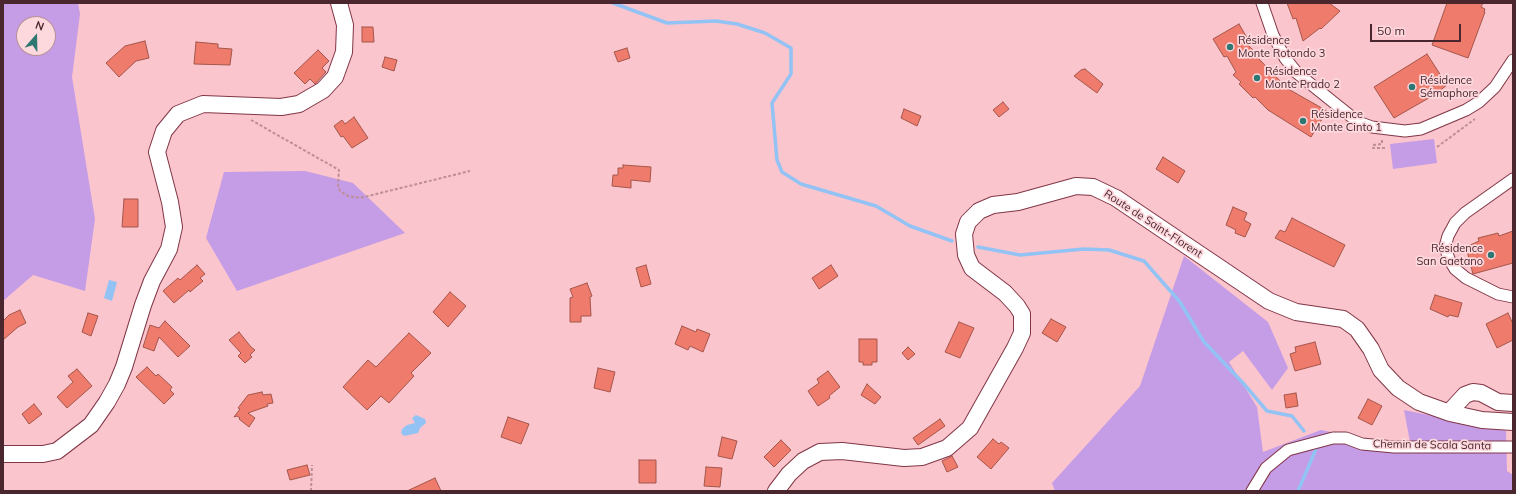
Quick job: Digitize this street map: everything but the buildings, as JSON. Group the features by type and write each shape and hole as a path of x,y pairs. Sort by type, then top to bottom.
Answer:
{"main road":[{"path":"3,454 43,454 57,451 91,425 114,390 124,367 143,305 152,282 169,249 174,226 170,202 157,152 164,131 178,114 203,104 281,107 299,104 323,90 335,77 344,52 345,25 339,3"},
{"name":"Route de Saint-Florent","path":"776,491 789,474 803,461 820,452 842,451 904,458 922,457 947,448 970,428 1020,338 1022,333 1022,314 1005,293 972,268 966,255 964,234 968,222 978,211 993,205 1018,202 1076,186 1093,187 1116,198 1269,301 1296,312 1343,319 1357,329 1371,349 1381,370 1398,388 1419,402 1450,413 1482,420 1513,422"},
{"path":"1450,413 1465,395 1473,392 1481,393 1498,402 1513,403"}],"street":[{"path":"1262,3 1274,35 1285,58 1297,74 1358,122 1372,127 1405,131 1421,129 1479,102 1495,87 1513,60"},
{"path":"1513,179 1465,213 1455,223 1448,236 1445,247 1449,259 1455,269 1466,278 1498,294 1513,297"},
{"name":"Chemin de Scala Santa","path":"1252,491 1266,468 1288,450 1334,438 1346,438 1362,444 1394,447 1513,447"}],"path":[{"path":"1437,147 1482,113 1479,102"},
{"path":"245,118 258,123 339,170 338,185 340,191 348,196 360,198 470,171"},
{"path":"1382,128 1382,144 1373,145 1373,148 1385,148"},
{"path":"311,491 312,465"}],"shaded area":[{"path":"3,3 78,3 80,14 72,77 95,219 85,291 33,275 3,301"},
{"path":"1434,139 1437,163 1393,169 1390,144"},
{"path":"305,171 353,183 405,233 237,291 206,238 224,172"},
{"path":"1184,256 1268,322 1288,368 1272,390 1243,351 1229,362 1257,407 1263,452 1321,430 1364,439 1410,442 1404,410 1506,431 1507,471 1513,475 1513,491 1055,491 1052,483 1140,386"}],"water":[{"path":"109,280 117,282 112,301 104,298"},
{"path":"416,415 425,419 426,423 420,428 418,433 404,436 401,433 402,429 407,425 415,423 412,418"}],"waterway":[{"path":"613,3 667,23 716,21 737,24 765,33 791,48 791,74 772,103 777,160 782,172 801,184 876,206 910,226 952,241"},
{"path":"978,247 1020,255 1084,249 1109,250 1144,261 1180,302 1204,342 1267,411 1292,416 1304,431"},
{"path":"1298,491 1316,449"}],"place":[{"name":"Résidence Monte Rotondo 3","path":"1230,47"},
{"name":"Résidence Monte Prado 2","path":"1257,78"},
{"name":"Résidence Sémaphore","path":"1412,87"},
{"name":"Résidence Monte Cinto 1","path":"1303,121"},
{"name":"Résidence San Gaetano","path":"1491,255"}]}
